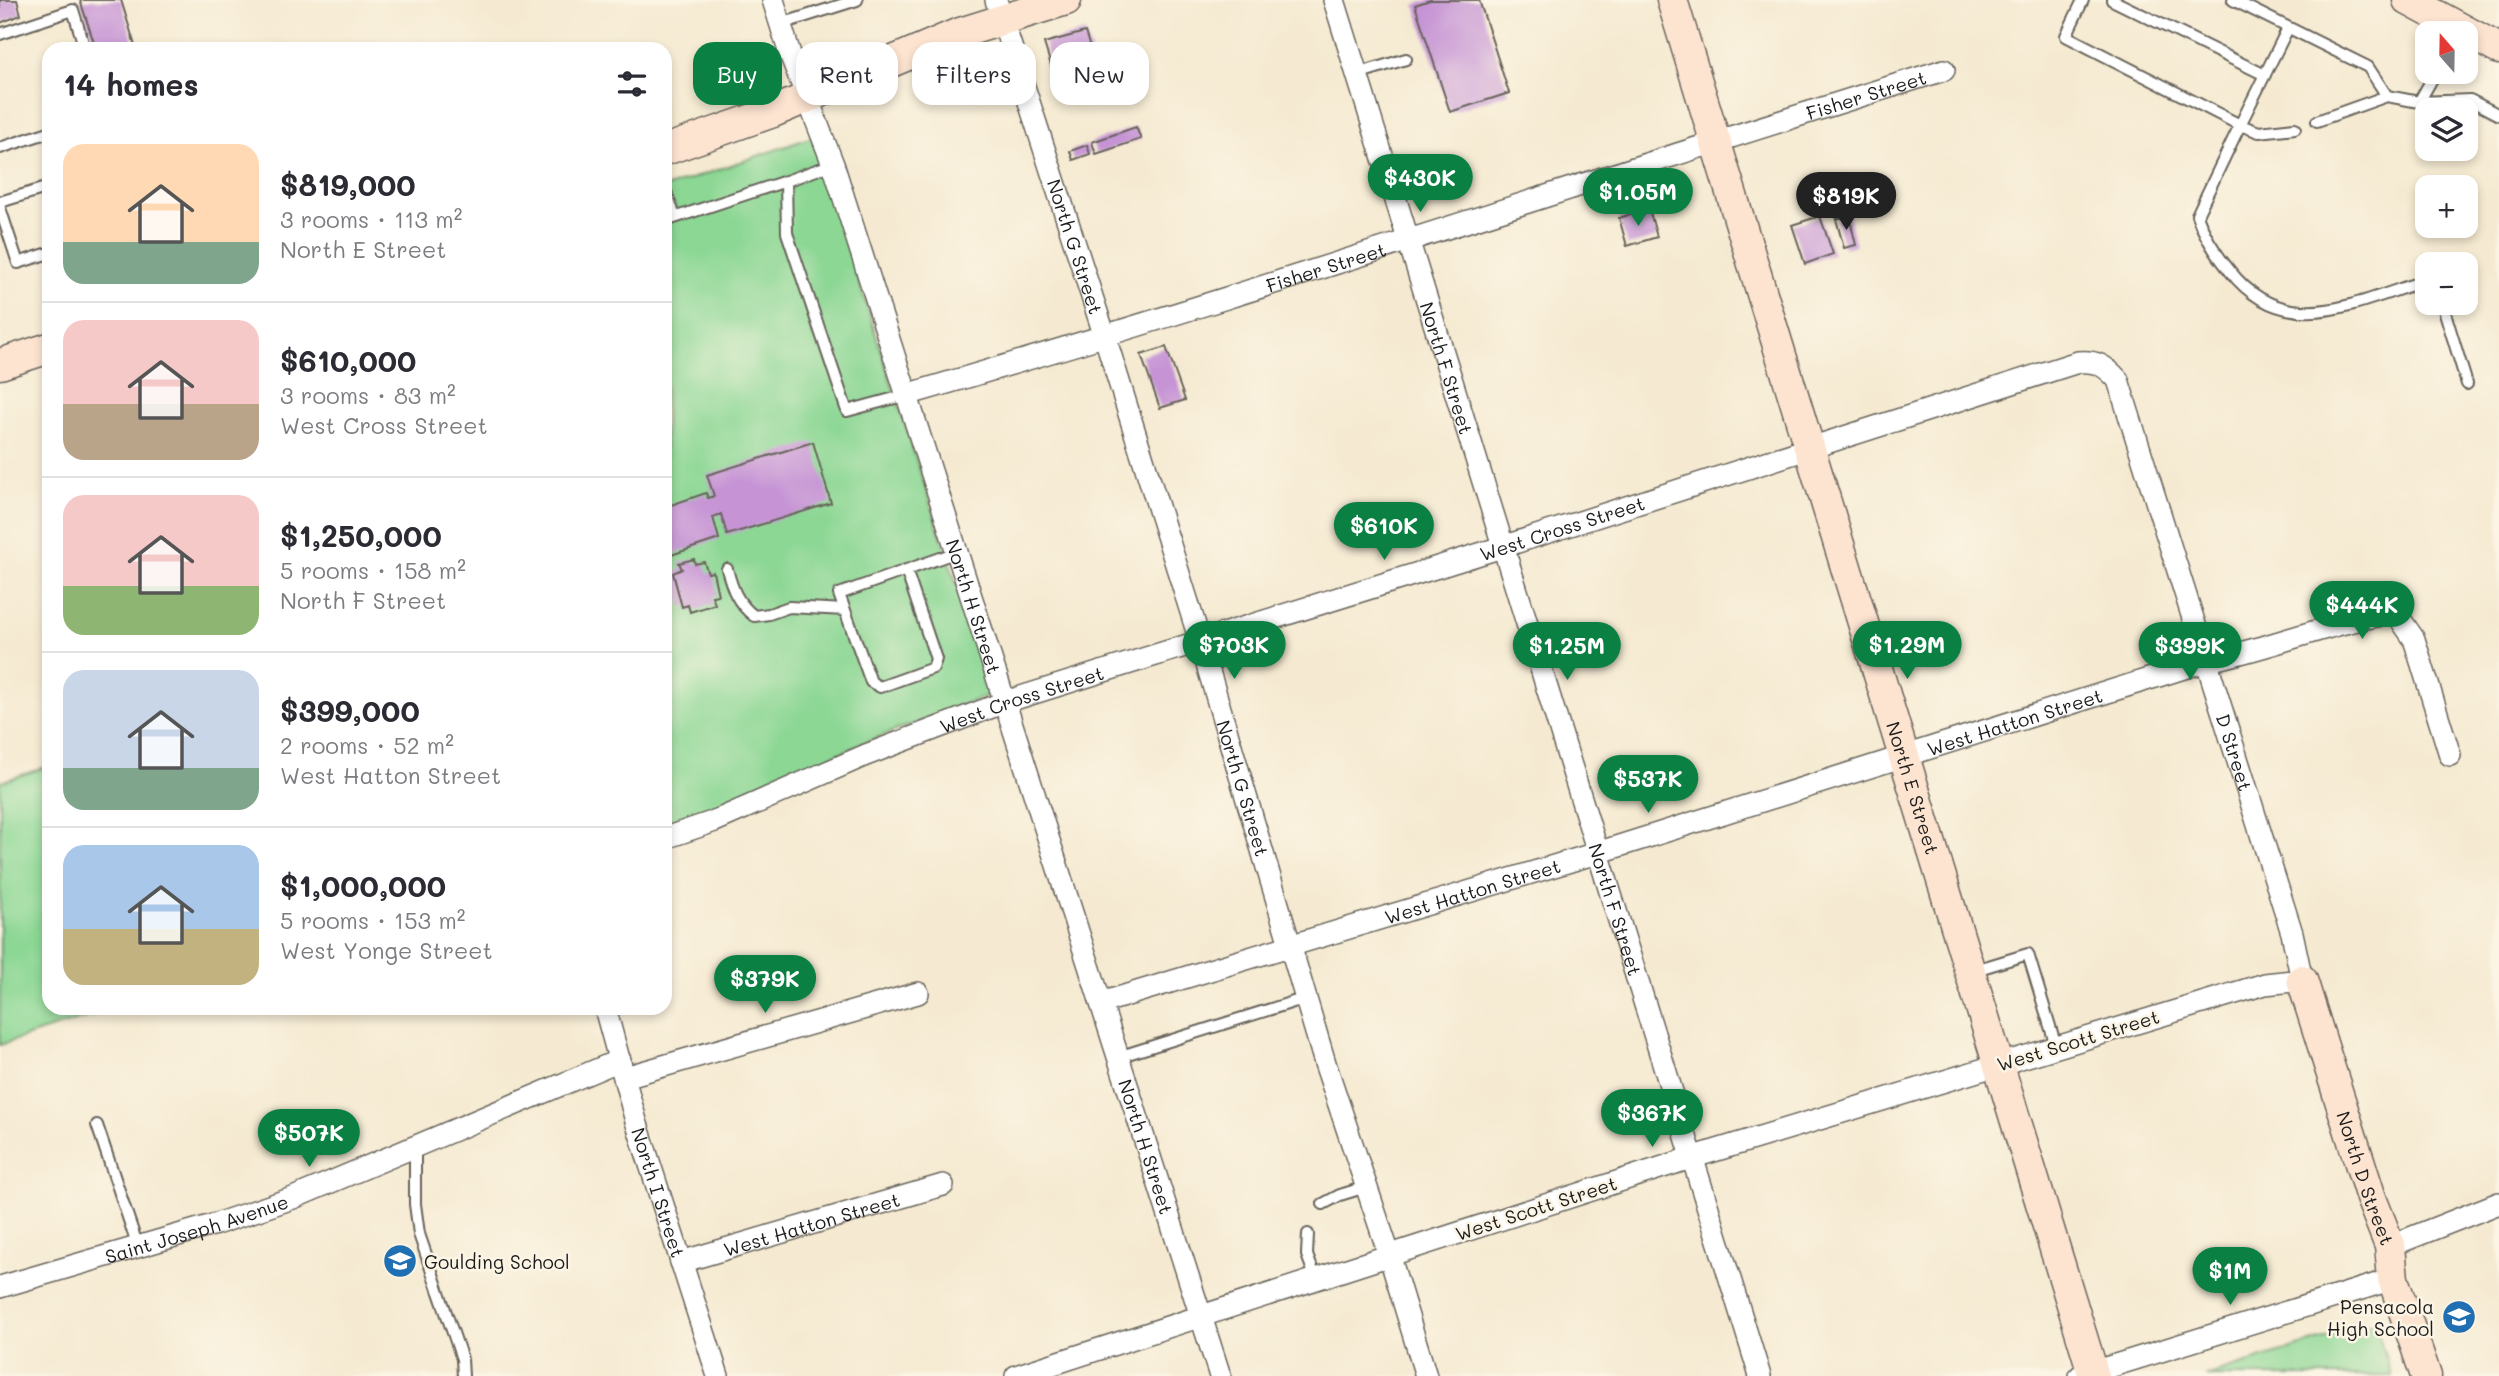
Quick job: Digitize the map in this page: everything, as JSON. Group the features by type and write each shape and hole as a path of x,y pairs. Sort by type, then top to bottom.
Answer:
{"street":[{"name":"North H Street","path":"773,0 796,65"},
{"path":"898,58 999,10 1066,0"},
{"name":"North F Street","path":"1334,0 1502,547 1600,852 1760,1376"},
{"name":"North E Street","path":"1672,0 1970,971 2089,1375"},
{"path":"2408,0 2443,21"},
{"name":"North G Street","path":"999,10 1105,337 1306,998 1426,1376"},
{"path":"2478,40 2499,49"},
{"name":"Fisher Street","path":"906,395 1105,337 1944,70"},
{"path":"672,148 796,102"},
{"name":"North H Street","path":"811,105 833,164 1220,1376"},
{"path":"0,364 42,350"},
{"name":"West Cross Street","path":"672,836 715,821 866,755 1005,702 1502,547 2078,362 2097,363 2108,368"},
{"name":"D Street","path":"2108,368 2118,380 2292,933 2302,980"},
{"name":"West Hatton Street","path":"1101,1003 1600,852 2206,661 2244,654 2369,617 2396,613 2414,639 2450,755"},
{"name":"West Scott Street","path":"1016,1376 1694,1157 2265,984 2302,980"},
{"name":"North D Street","path":"2302,980 2371,1198 2390,1246 2393,1279 2426,1376"},
{"name":"Saint Joseph Avenue","path":"0,1287 216,1224 293,1198 415,1147 623,1069 918,993"},
{"name":"North I Street","path":"607,1015 718,1376"},
{"name":"West Hatton Street","path":"681,1262 943,1185"},
{"path":"2390,1246 2499,1203"},
{"path":"2089,1375 2393,1279"}],"lane":[{"path":"781,24 857,0"},
{"path":"2083,0 2066,36 2240,125 2259,132 2295,128"},
{"path":"2112,0 2265,75"},
{"path":"2233,0 2368,67 2386,96"},
{"path":"0,34 73,10 83,42"},
{"path":"2288,28 2197,215 2201,226 2218,256 2249,293 2286,310 2309,313 2337,308 2415,283"},
{"path":"1357,74 1406,59"},
{"path":"2317,121 2386,96 2415,101"},
{"path":"2478,104 2499,115"},
{"path":"0,148 42,134"},
{"path":"672,218 833,164"},
{"path":"786,181 787,233 847,411 906,395"},
{"path":"42,190 0,205 18,263 42,255"},
{"path":"2446,315 2467,384"},
{"path":"906,570 936,659 933,668 880,687 871,682 839,594 906,570 957,552"},
{"path":"727,569 732,590 744,608 754,616 789,607 845,610"},
{"path":"1970,971 2028,954 2056,1046"},
{"path":"1118,1057 1306,998"},
{"path":"97,1125 138,1247"},
{"path":"415,1147 415,1204 419,1234 462,1359 463,1376"},
{"path":"1323,1204 1340,1195 1366,1187"},
{"path":"1308,1234 1307,1255 1315,1279"}],"green space":[{"path":"812,137 992,694 861,744 711,810 672,823 672,186"},
{"path":"42,768 42,1015 94,1015 0,1045 0,782"},
{"path":"2375,1323 2392,1376 2205,1376"}],"building":[{"path":"0,0 17,0 21,15 0,23"},
{"path":"80,0 121,0 134,42 94,42"},
{"path":"1430,0 1479,0 1509,93 1450,112 1415,5"},
{"path":"1085,32 1088,42 1050,42 1050,62 1044,43"},
{"path":"1136,127 1141,139 1096,154 1092,142"},
{"path":"1087,145 1090,154 1073,160 1070,151"},
{"path":"1649,209 1657,237 1627,246 1619,218"},
{"path":"1820,216 1833,254 1805,264 1792,225"},
{"path":"1849,216 1856,245 1844,248 1836,219"},
{"path":"1166,347 1185,400 1160,408 1141,355"},
{"path":"813,442 831,503 727,535 721,514 713,517 719,539 672,555 672,505 706,493 708,498 714,496 707,475"},
{"path":"694,559 695,564 704,562 708,573 713,572 718,595 712,596 715,604 690,612 688,605 682,607 673,573 682,569 679,563"}],"place":[{"name":"Goulding School","path":"400,1261"},
{"name":"Pensacola High School","path":"2459,1317"}]}
